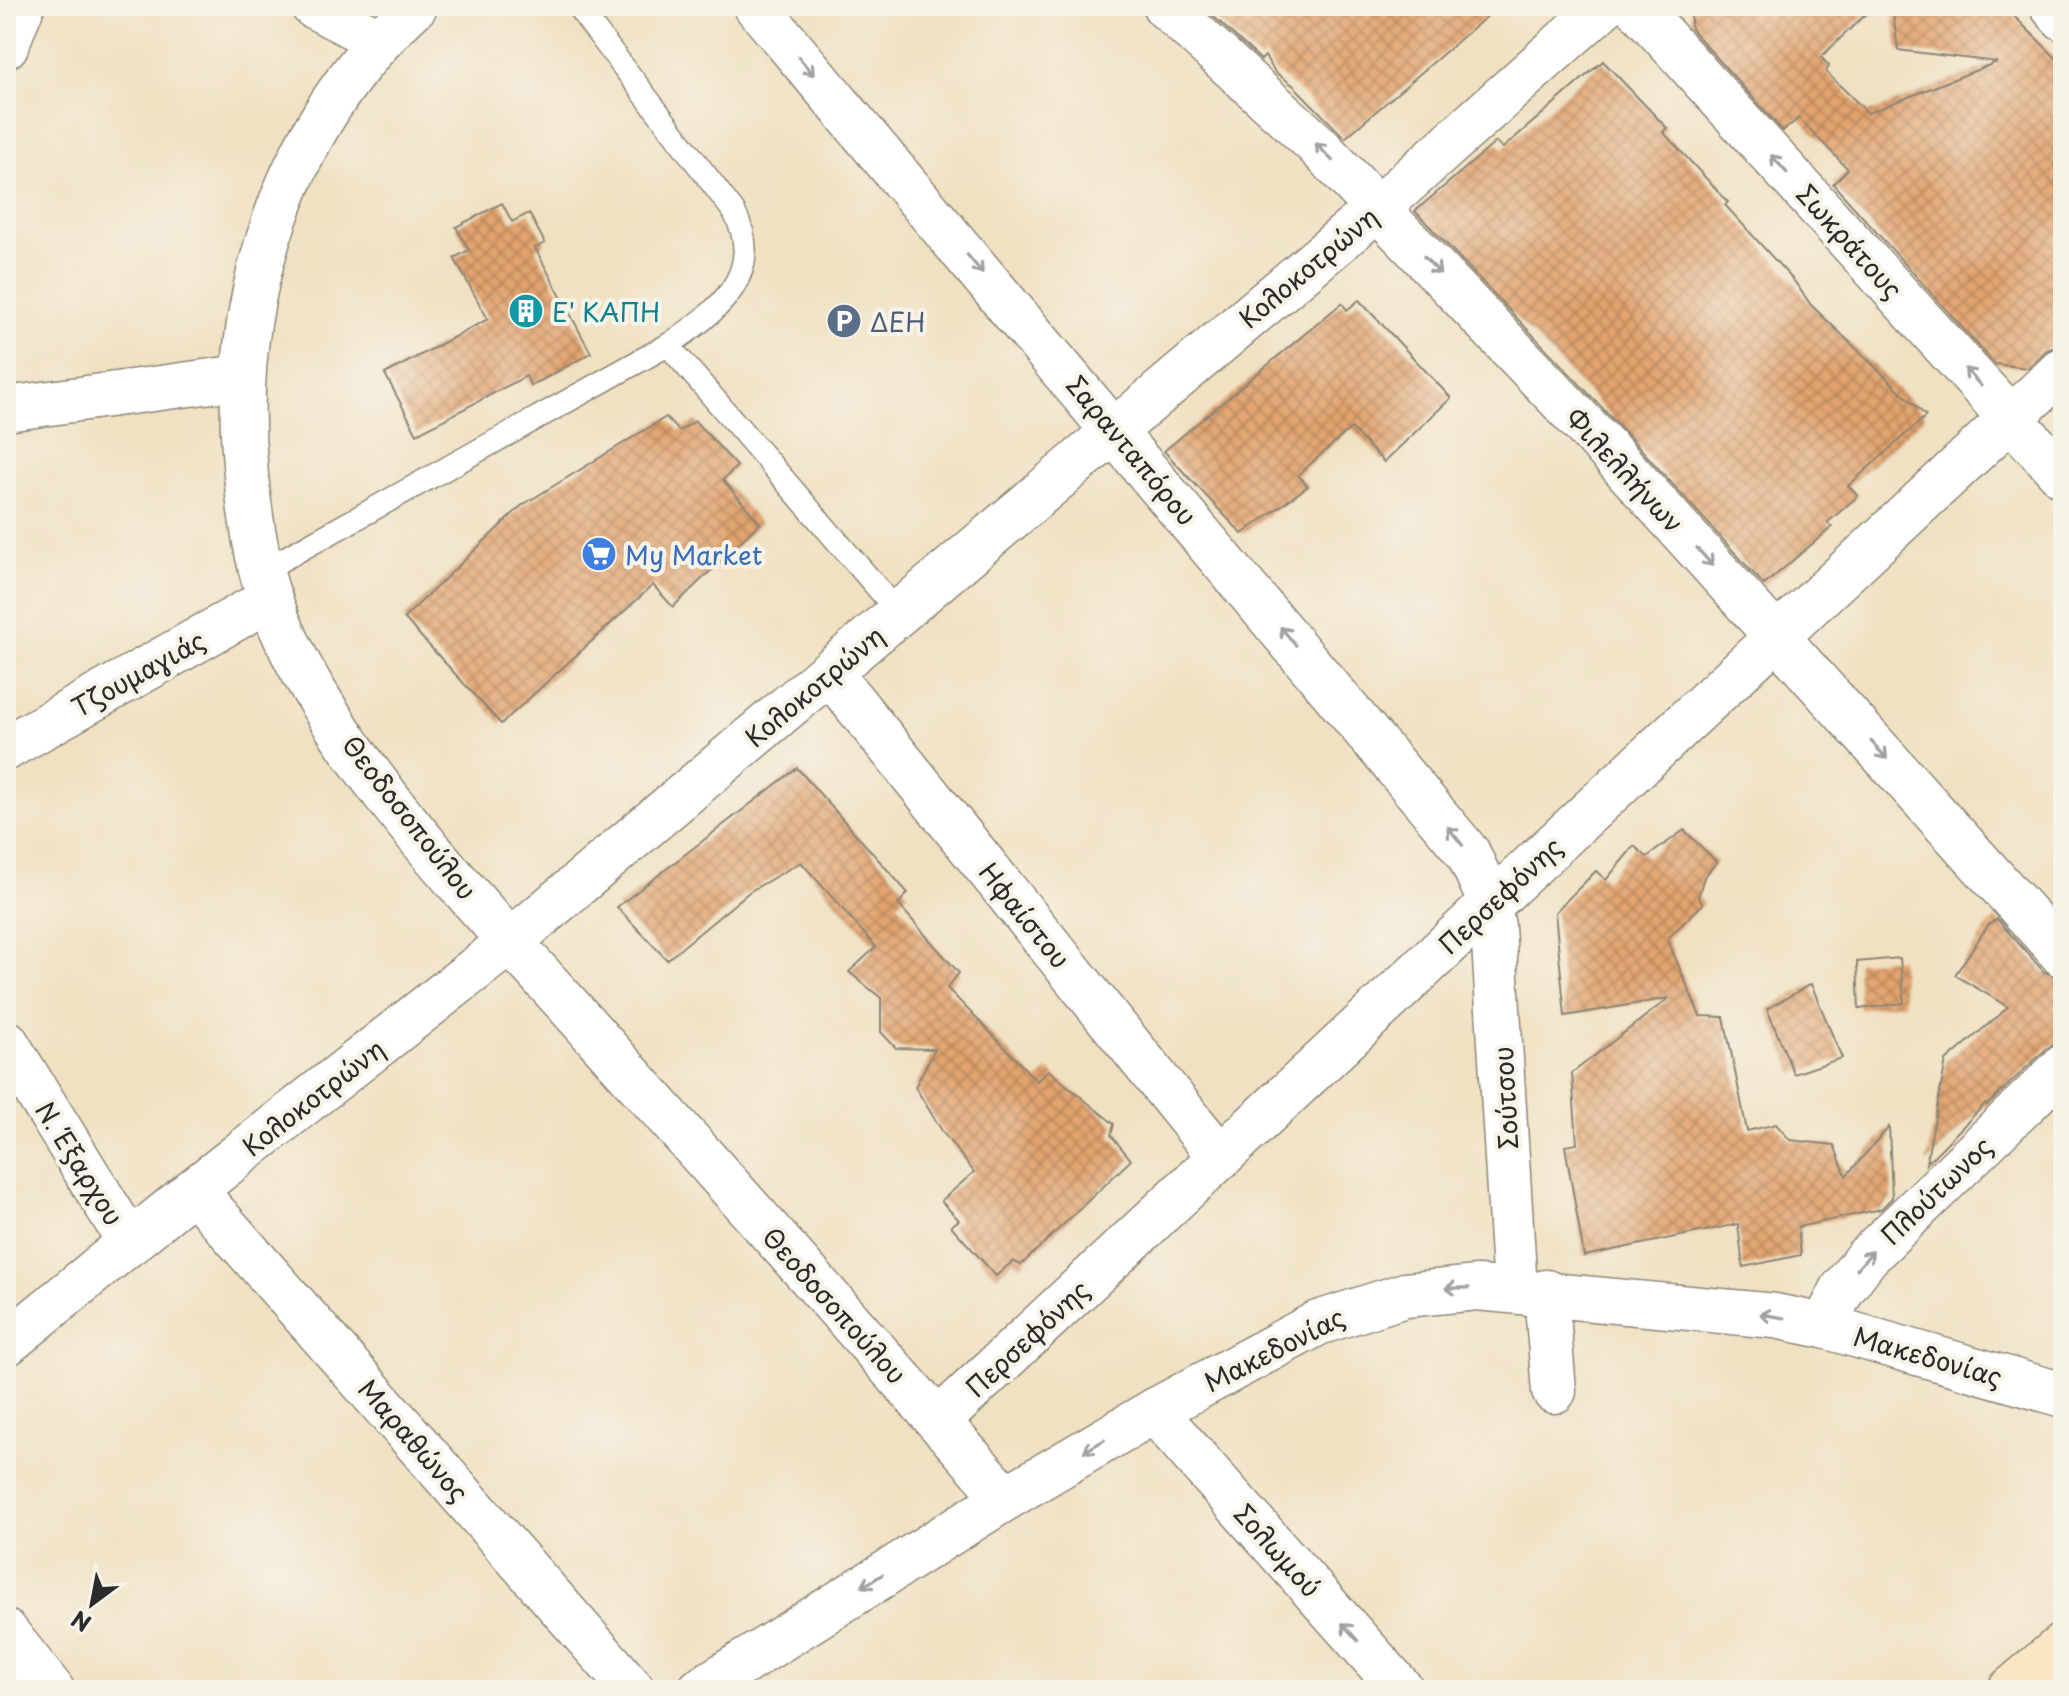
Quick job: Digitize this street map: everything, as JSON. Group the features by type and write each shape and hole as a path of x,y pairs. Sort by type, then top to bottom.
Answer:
{"main road":[{"path":"2010,1690 2063,1645"}],"street":[{"path":"6,46 22,6"},
{"path":"313,6 378,40"},
{"name":"Θεοδοσοπούλου","path":"415,6 378,40 333,99 291,177 270,230 254,287 241,377 248,497 266,585 283,632 343,732 393,803 511,941 1006,1498"},
{"name":"Σαρανταπόρου","path":"756,6 1463,846 1489,905"},
{"name":"Φιλελλήνων","path":"1165,6 1272,102 1378,208 1611,453 2063,955"},
{"name":"Κολοκοτρώνη","path":"6,1344 194,1190 511,941 1378,208 1604,6"},
{"name":"Σωκράτους","path":"1636,6 2063,476"},
{"path":"2052,6 2063,18"},
{"name":"Περσεφόνης","path":"938,1421 2063,369"},
{"path":"6,409 241,377"},
{"name":"Τζουμαγιάς","path":"6,748 266,585"},
{"name":"Ηφαίστου","path":"830,673 1220,1157"},
{"name":"Σούτσου","path":"1489,905 1531,1291 1554,1391"},
{"name":"Ν. Έξαρχου","path":"6,1042 130,1243"},
{"name":"Πλούτωνος","path":"1824,1326 1842,1290 1866,1258 2063,1067"},
{"name":"Μαραθώνος","path":"194,1190 633,1690"},
{"name":"Μακεδονίας","path":"700,1690 1006,1498 1154,1411 1301,1331 1358,1308 1430,1290 1531,1291 1775,1316 1824,1326 2063,1395"},
{"name":"Σολωμού","path":"1154,1411 1381,1683"},
{"path":"6,1632 52,1690"}],"lane":[{"path":"266,585 668,345 697,324 737,280 748,250 743,230 714,184 577,6"},
{"path":"668,345 899,613"}],"building":[{"path":"1202,6 1499,6 1345,138 1294,86 1275,72 1265,56 1261,60"},
{"path":"1691,6 1874,6 1821,57 1829,66 1826,72 1868,113 1997,62 1898,50 1892,6 2004,6 2063,65 2063,345 2047,350 2028,368 1995,364 1833,184 1848,169 1799,118 1783,131 1691,29"},
{"path":"1603,61 1667,128 1663,132 1728,202 1725,205 1794,281 1811,305 1926,416 1848,486 1858,496 1827,523 1832,527 1764,585 1629,436 1415,211 1496,142 1503,148"},
{"name":"Ε' ΚΑΠΗ","path":"502,203 512,222 529,213 545,243 535,248 591,353 531,386 526,376 417,434 385,374 488,319 454,258 469,250 456,227"},
{"path":"1359,300 1451,398 1384,462 1351,428 1298,475 1308,486 1242,534 1164,451 1342,303 1347,310"},
{"name":"My Market","path":"666,417 679,431 695,421 737,466 723,480 760,523 673,607 653,585 501,724 404,618 521,506"},
{"path":"797,768 908,893 898,904 959,973 947,988 1037,1081 1048,1070 1114,1124 1111,1135 1131,1160 1021,1265 1013,1261 996,1276 951,1226 959,1220 941,1201 974,1172 944,1134 915,1087 935,1049 896,1048 881,1032 881,998 849,972 876,947 801,862 749,892 667,960 617,907"},
{"path":"1684,830 1717,862 1704,877 1698,897 1703,904 1667,939 1700,1016 1724,1017 1747,1131 1776,1124 1790,1140 1834,1145 1846,1176 1889,1127 1892,1198 1881,1209 1798,1227 1801,1255 1743,1267 1738,1224 1584,1256 1565,1146 1577,1144 1572,1073 1669,998 1565,1016 1555,912 1596,871 1606,880 1634,846 1647,857"},
{"path":"1997,919 2044,972 2063,979 2063,1039 2046,1049 1985,1104 1926,1164 1946,1061 2008,1007 1955,975 1989,924"},
{"path":"1900,958 1904,1003 1859,1009 1857,962"},
{"path":"1811,984 1842,1058 1794,1074 1767,1009"}],"place":[{"name":"Ε' ΚΑΠΗ","path":"526,311"},
{"name":"ΔΕΗ","path":"844,321"},
{"name":"My Market","path":"599,554"}]}
